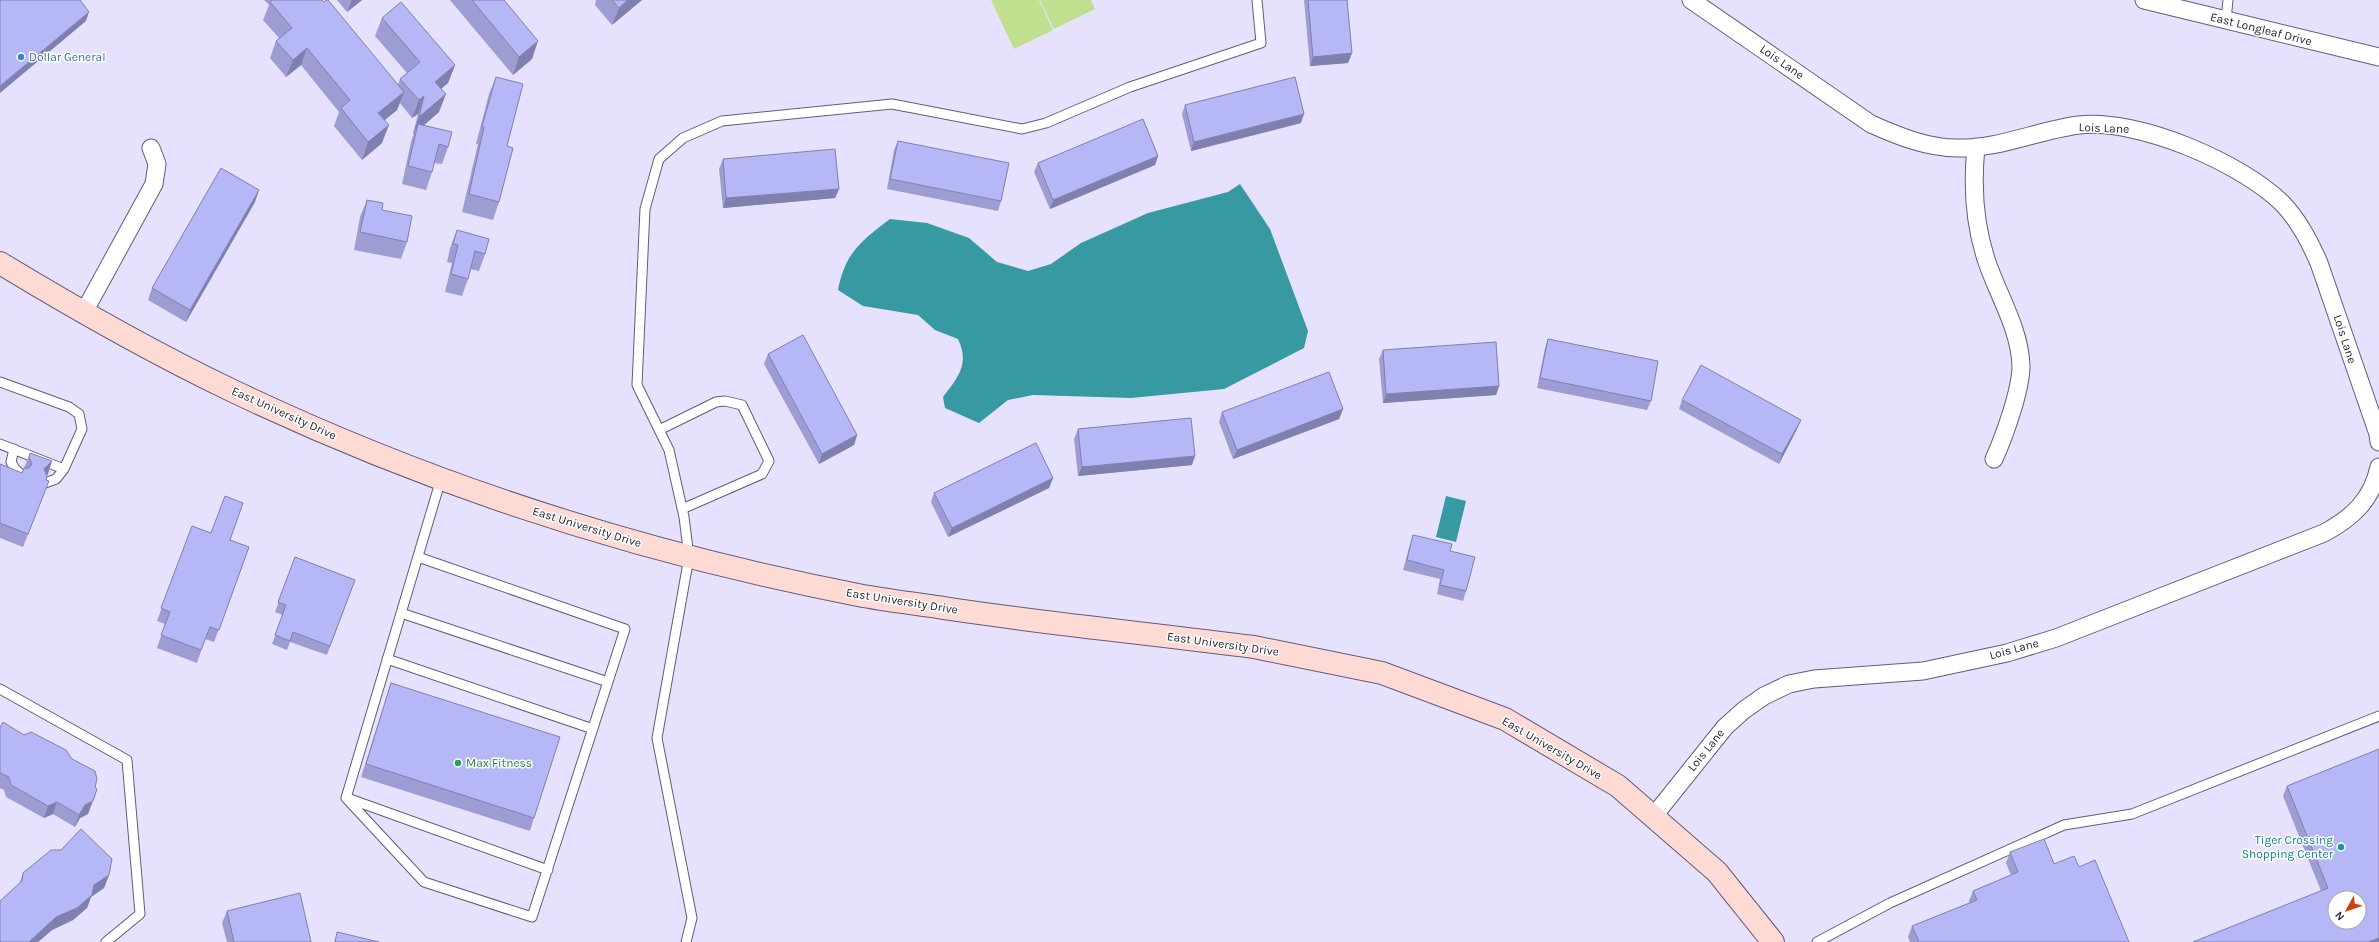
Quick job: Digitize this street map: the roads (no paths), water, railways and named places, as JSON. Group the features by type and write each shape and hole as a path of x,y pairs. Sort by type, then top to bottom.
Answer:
{"main road":[{"name":"East University Drive","path":"0,263 84,312 234,392 354,445 476,493 604,534 732,569 862,596 992,615 1254,647 1382,673 1505,719 1618,786 1717,872 1773,942"}],"street":[{"name":"Lois Lane","path":"1692,0 1871,124 1902,137 1928,144 1957,148 1976,147 2080,125 2130,127 2153,134 2243,173 2264,187 2284,205 2298,222 2319,263 2378,434 2379,442"},
{"name":"East Longleaf Drive","path":"2144,0 2379,57"},
{"path":"1976,147 1974,168 1976,219 1987,262 2008,314 2017,343 2021,366 2003,440 1994,459"},
{"path":"84,312 154,184 157,164 151,148"},
{"name":"Lois Lane","path":"1653,817 1725,727 1744,710 1764,696 1789,684 1814,679 1923,671 2007,653 2056,638 2324,534 2346,521 2364,503 2376,482 2379,467"}],"lane":[{"path":"686,942 692,918 656,738 690,557 682,509 669,450 637,385 645,210 659,159 683,138 722,121 892,104 1022,128 1046,123 1130,87 1261,42 1257,0"},
{"path":"2226,20 2228,0"},
{"path":"0,382 69,407 79,414 82,429 64,469 56,479 45,483"},
{"path":"659,430 716,402 724,400 742,405 769,461 762,474 682,509"},
{"path":"0,444 64,469"},
{"path":"14,450 11,462 15,469 22,475"},
{"path":"346,798 441,479"},
{"path":"346,798 424,882 532,917 625,629 418,557"},
{"path":"401,613 608,682"},
{"path":"387,659 593,729"},
{"path":"0,689 127,760 140,914 106,942"},
{"path":"1817,942 1890,903 2064,825 2132,814 2379,716"},
{"path":"346,798 548,870"}],"place":[{"name":"Dollar General","path":"21,57"},
{"name":"Max Fitness","path":"458,763"},
{"name":"Tiger Crossing Shopping Center","path":"2341,847"}]}
